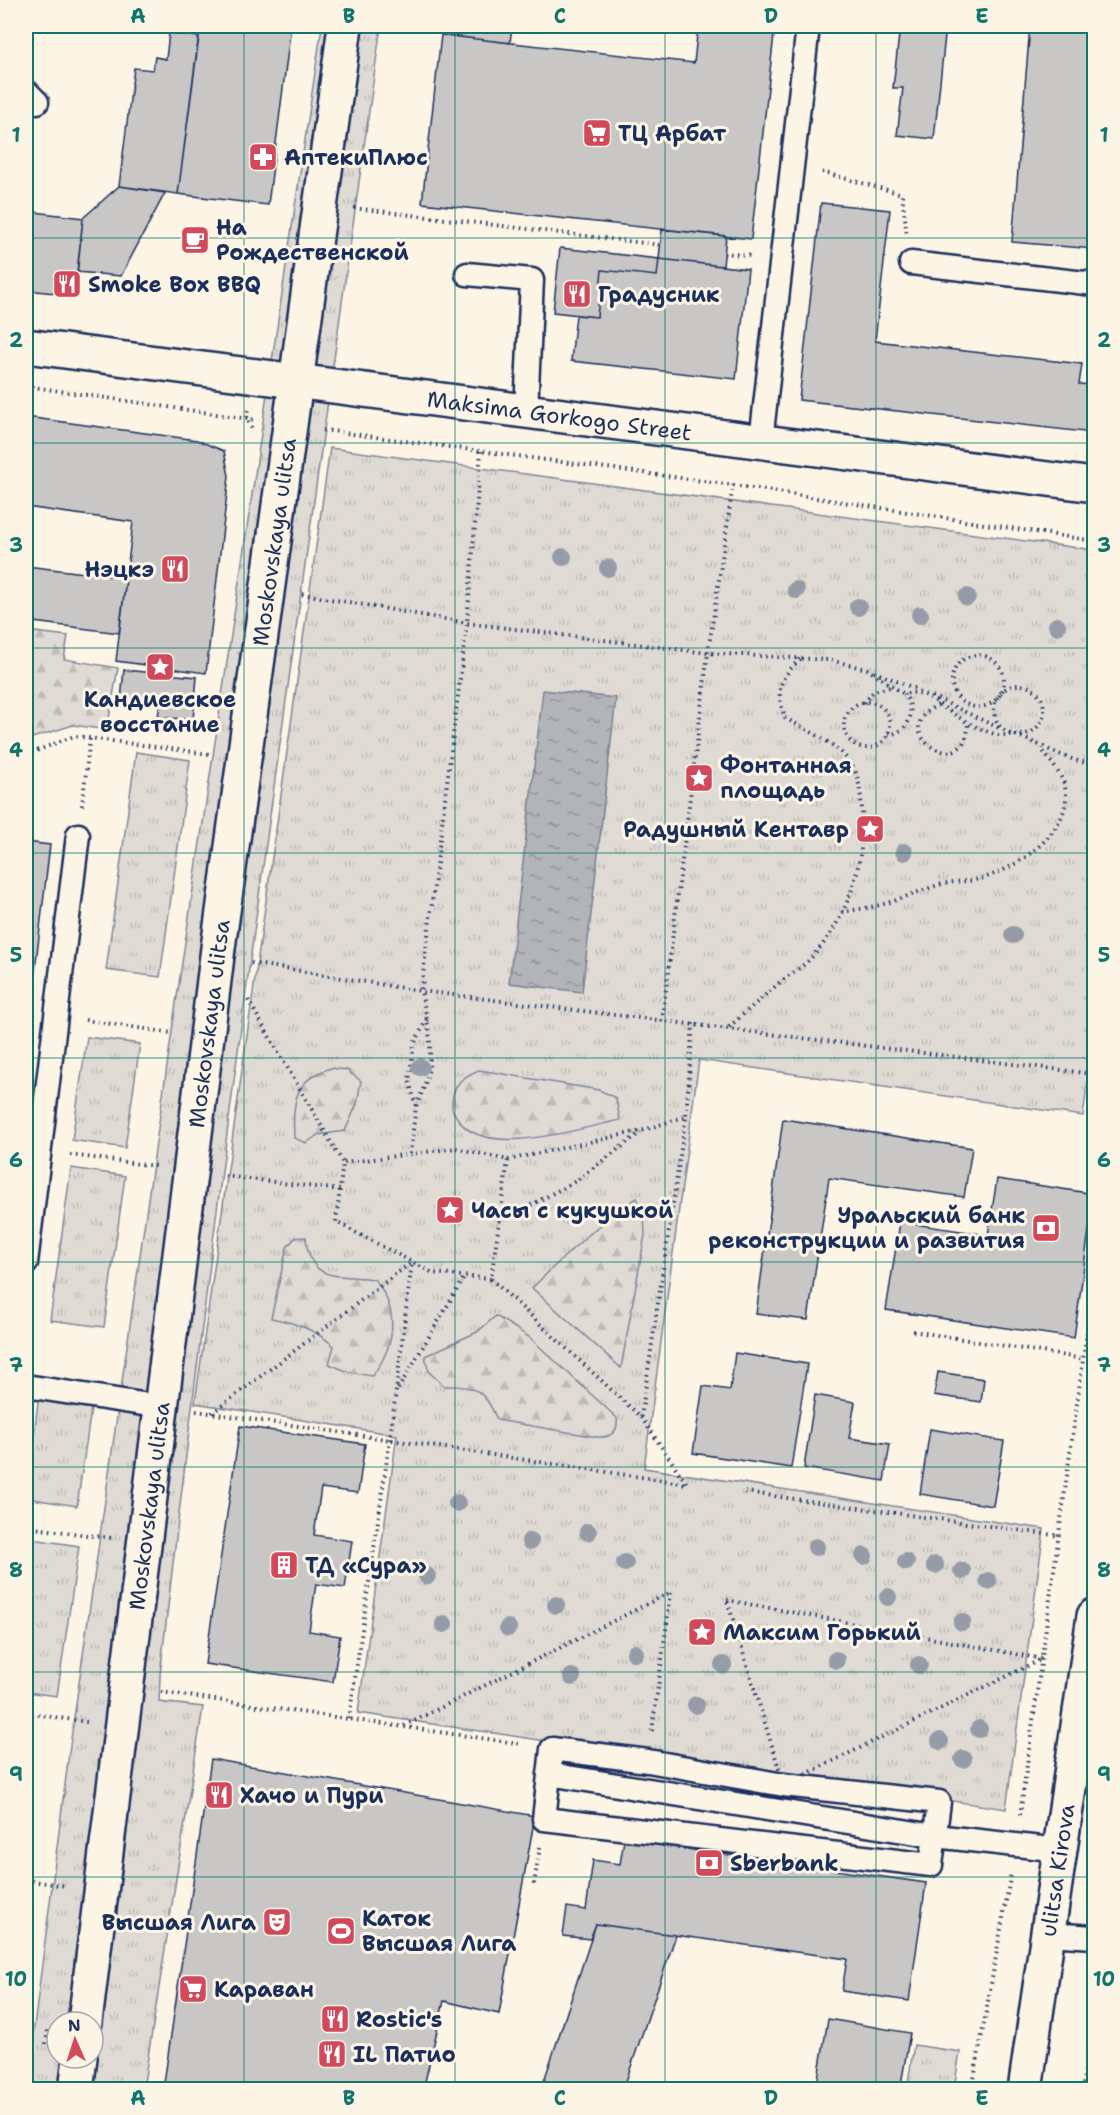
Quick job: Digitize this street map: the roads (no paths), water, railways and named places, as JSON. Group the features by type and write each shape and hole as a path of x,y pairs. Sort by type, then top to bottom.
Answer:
{"street":[{"name":"Moskovskaya ulitsa","path":"87,2010 218,948 288,424 345,26"},
{"name":"Maksima Gorkogo Street","path":"26,346 1095,484"},
{"name":"ulitsa Kirova","path":"1025,2090 1095,1616"},
{"path":"76,2090 78,2070"}],"lane":[{"path":"761,441 808,26"},
{"path":"911,263 1095,284"},
{"path":"467,274 532,280 526,411"},
{"path":"26,1263 78,835"},
{"path":"26,1386 162,1407"},
{"path":"552,1749 648,1761 784,1785 939,1802 931,1865 544,1820 549,1774 552,1749"},
{"path":"549,1774 935,1836 1060,1850"},
{"path":"1048,1934 1095,1937"}],"water":[{"path":"543,690 616,698 582,992 509,983"}],"place":[{"name":"ТЦ Арбат","path":"597,133"},
{"name":"АптекиПлюс","path":"263,157"},
{"name":"На Рождественской","path":"195,240"},
{"name":"Smoke Box BBQ","path":"67,284"},
{"name":"Градусник","path":"577,294"},
{"name":"Нэцкэ","path":"175,569"},
{"name":"Кандиевское восстание","path":"160,667"},
{"name":"Фонтанная площадь","path":"699,778"},
{"name":"Радушный Кентавр","path":"870,829"},
{"name":"Часы с кукушкой","path":"450,1210"},
{"name":"Уральский банк реконструкции и развития","path":"1046,1228"},
{"name":"ТД «Сура»","path":"284,1565"},
{"name":"Максим Горький","path":"702,1632"},
{"name":"Хачо и Пури","path":"219,1795"},
{"name":"Sberbank","path":"709,1863"},
{"name":"Высшая Лига","path":"277,1922"},
{"name":"Каток Высшая Лига","path":"341,1931"},
{"name":"Караван","path":"193,1989"},
{"name":"Rostic's","path":"335,2019"},
{"name":"IL Патио","path":"332,2054"}]}
